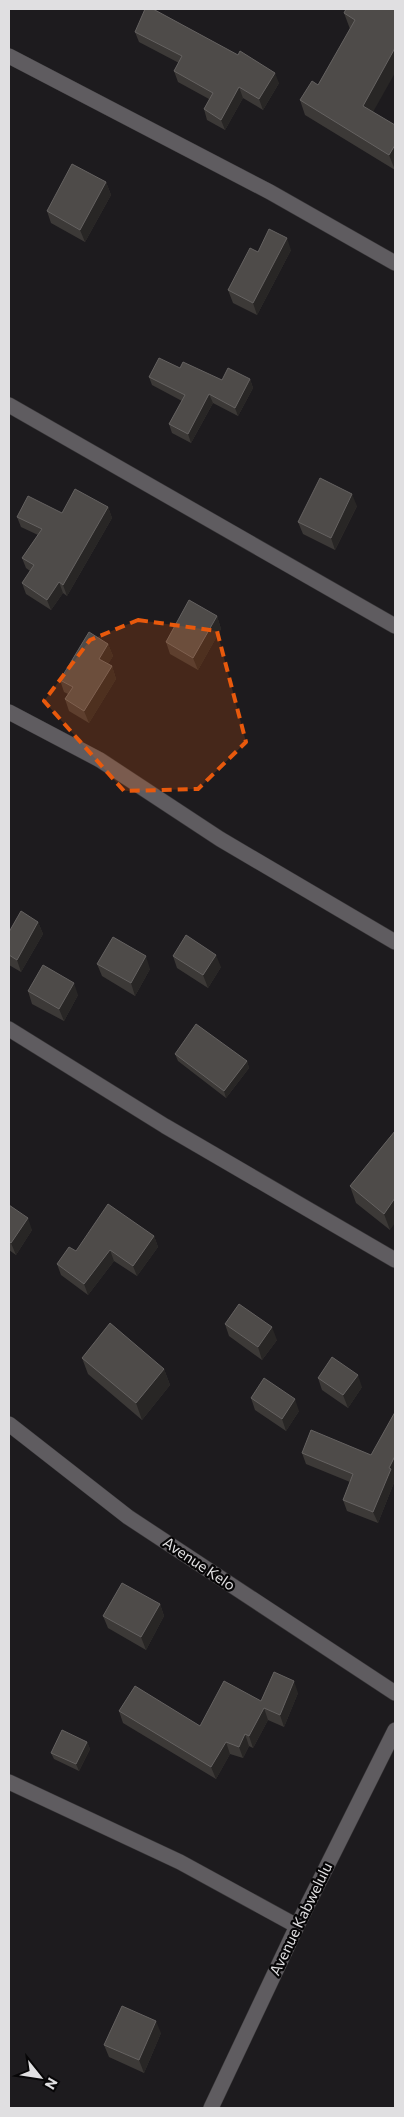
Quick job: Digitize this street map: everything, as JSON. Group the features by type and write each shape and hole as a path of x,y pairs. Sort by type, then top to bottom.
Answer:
{"street":[{"path":"9,56 270,192 395,263"},
{"path":"9,405 395,626"},
{"path":"9,712 100,760 220,839 395,942"},
{"path":"9,1029 165,1126 395,1260"},
{"name":"Avenue Kelo","path":"9,1424 128,1517 395,1694"},
{"name":"Avenue Kabwelulu","path":"210,2108 297,1926 395,1730"},
{"path":"9,1782 180,1862 297,1926"}],"highlighted area":[{"path":"138,620 217,631 246,742 198,789 124,791 44,701 90,640"}],"building":[{"path":"145,9 153,9 238,55 240,51 275,73 259,99 239,87 221,120 204,109 213,93 174,71 182,56 135,32"},
{"path":"346,9 395,9 395,48 363,106 395,125 395,145 389,155 300,100 312,81 318,85 355,20 344,13"},
{"path":"72,164 106,182 80,230 47,211"},
{"path":"269,229 287,238 253,303 228,290 250,248 258,252"},
{"path":"159,358 180,368 183,362 222,380 228,368 250,379 235,408 209,394 188,434 169,424 185,395 149,377"},
{"path":"320,478 352,494 331,538 298,522"},
{"path":"75,489 108,507 63,585 59,582 47,600 22,583 34,565 22,558 42,529 17,517 28,496 62,513"},
{"path":"189,600 217,616 193,658 166,642"},
{"path":"89,632 108,644 99,659 112,666 84,711 65,699 73,687 60,680"},
{"path":"21,911 38,922 17,960 9,955 9,932"},
{"path":"186,935 216,955 203,975 173,956"},
{"path":"113,937 146,956 131,983 97,964"},
{"path":"43,965 74,983 59,1009 28,991"},
{"path":"196,1024 247,1061 224,1091 175,1054"},
{"path":"395,1131 395,1198 384,1214 350,1186"},
{"path":"108,1204 154,1236 133,1266 110,1250 84,1284 57,1264 69,1247 76,1251"},
{"path":"9,1205 28,1218 11,1243 9,1241"},
{"path":"239,1304 272,1327 258,1347 225,1324"},
{"path":"110,1323 164,1369 136,1403 82,1358"},
{"path":"332,1357 358,1375 343,1395 318,1378"},
{"path":"264,1378 295,1399 282,1419 251,1398"},
{"path":"395,1412 395,1456 373,1512 343,1500 353,1474 302,1453 311,1430 371,1455"},
{"path":"122,1583 160,1604 141,1637 103,1616"},
{"path":"274,1672 294,1681 280,1715 264,1708 249,1736 245,1734 239,1747 226,1742 211,1767 119,1711 135,1686 200,1726 224,1681 261,1701"},
{"path":"62,1730 87,1742 76,1764 51,1753"},
{"path":"122,2006 156,2021 139,2060 104,2045"}]}
